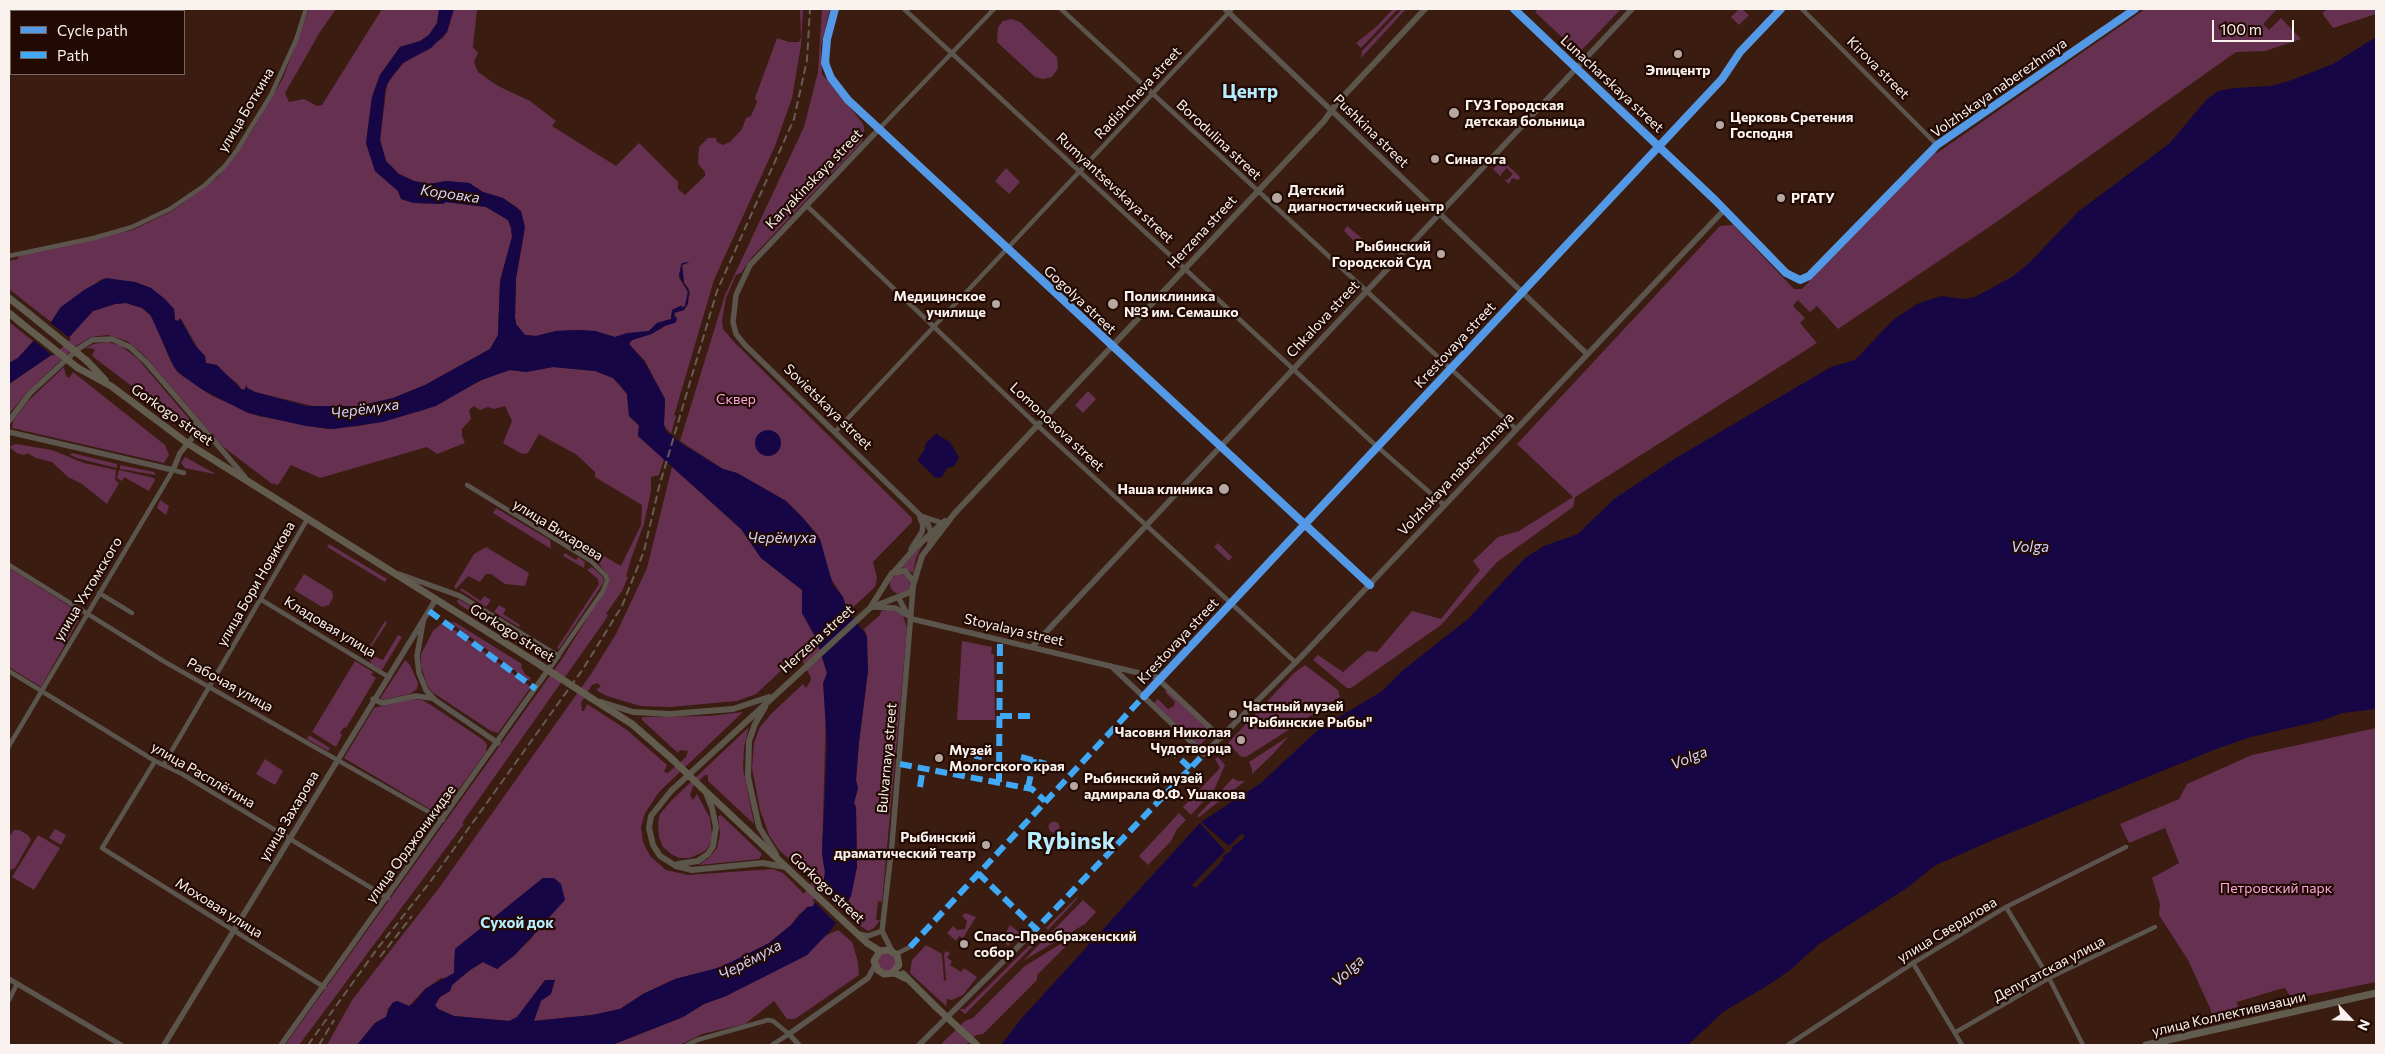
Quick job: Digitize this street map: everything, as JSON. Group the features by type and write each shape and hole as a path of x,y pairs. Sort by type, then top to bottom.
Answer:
{"main road":[{"name":"Herzena street","path":"913,585 918,564 930,543 954,514 1258,191 1425,9"},
{"name":"Gorkogo street","path":"9,298 87,360 110,386"},
{"name":"Gorkogo street","path":"9,313 78,368 110,386 187,443 632,724 672,759 878,954"},
{"name":"Herzena street","path":"780,689 870,608 889,578 931,532 954,514"},
{"path":"870,608 908,594 913,585 910,574 904,571 895,571 889,578 888,590 898,597"},
{"path":"591,698 634,712 670,714 738,708 765,699 780,689"},
{"path":"780,689 658,804 649,828 653,846 660,856 676,866 692,870 763,863 777,864 790,870"},
{"path":"780,689 762,711 753,728 748,747 747,768 750,792 761,831 772,849 790,870"},
{"path":"660,856 674,863 685,864 698,861 711,850 716,835 715,821 712,808 702,788"},
{"path":"905,978 879,972 875,965 878,954 894,952 905,978 977,1045"},
{"path":"888,974 899,965"},
{"name":"улица Коллективизации","path":"2146,1045 2376,993"}],"street":[{"name":"улица Боткина","path":"9,256 94,238 132,227 170,209 205,185 228,161 271,95 296,40 306,9"},
{"name":"Gogolya street","path":"834,9 826,48 828,73 842,93 1008,250 1370,585"},
{"name":"Rumyantsevskaya street","path":"904,9 1293,369 1444,505"},
{"name":"Karyakinskaya street","path":"732,313 740,284 750,265 994,9"},
{"name":"Borodulina street","path":"1061,9 1516,429"},
{"name":"Lunacharskaya street","path":"1514,9 1659,146 1786,273 1800,280"},
{"name":"Chkalova street","path":"1032,647 1632,9"},
{"name":"Krestovaya street","path":"1144,696 1233,605 1304,524 1722,79 1740,52 1781,9"},
{"name":"Kirova street","path":"1802,9 1858,63 1937,145"},
{"name":"Volzhskaya naberezhnaya","path":"1800,280 1809,276 1937,145 2135,9"},
{"name":"Radishcheva street","path":"835,432 1008,250 1229,10"},
{"name":"Pushkina street","path":"1229,10 1587,354"},
{"name":"Lomonosova street","path":"806,205 1037,425 1295,662"},
{"name":"Volzhskaya naberezhnaya","path":"1204,754 1222,738 1370,585 1724,210"},
{"name":"Sovietskaya street","path":"732,313 734,329 739,338 928,523 931,532"},
{"path":"9,421 30,393 74,352 88,342 102,338 121,342 135,351 246,479"},
{"name":"улица Ухтомского","path":"9,746 173,470 180,453 198,429 193,418"},
{"path":"9,432 184,473"},
{"name":"улица Вихарева","path":"467,485 590,561 606,576 607,581 603,591 558,656"},
{"name":"Sovietskaya street","path":"918,514 942,523"},
{"path":"889,578 921,535 923,524 918,514"},
{"name":"улица Бори Новикова","path":"164,764 308,518"},
{"path":"930,543 931,532"},
{"name":"Рабочая улица","path":"9,565 173,666 443,820"},
{"path":"394,572 460,596 558,656"},
{"name":"Bulvarnaya street","path":"882,931 891,854 913,585"},
{"path":"99,593 132,613"},
{"path":"898,597 910,618"},
{"name":"Кладовая улица","path":"260,599 387,676"},
{"name":"улица Захарова","path":"164,1045 235,931 387,676 436,599"},
{"name":"Stoyalaya street","path":"870,608 891,607 910,618 1160,679 1222,738"},
{"path":"411,697 420,691 421,680 417,656 423,619"},
{"name":"улица Орджоникидзе","path":"281,1045 388,898 558,656"},
{"name":"Stoyalaya street","path":"1111,666 1204,754"},
{"name":"улица Расплётина","path":"9,671 155,761 164,764 388,898"},
{"path":"421,680 426,690 435,700 498,743"},
{"path":"373,699 382,704 423,696 435,700"},
{"name":"Моховая улица","path":"155,761 102,848 324,987"},
{"name":"улица Свердлова","path":"1788,1045 1913,963 2006,907 2126,847"},
{"path":"2006,907 2049,978 2083,1045"},
{"name":"Депутатская улица","path":"1956,1032 2049,978 2155,927"},
{"path":"919,1045 1036,929"},
{"path":"855,931 868,936 882,931 894,952 910,947"},
{"path":"1913,963 1956,1032 1962,1045"},
{"path":"868,978 875,965"},
{"path":"772,1045 868,978 888,974"},
{"path":"9,979 121,1045"},
{"path":"9,1000 17,984"},
{"path":"687,1045 697,1040 768,1020 773,1021 799,1045"}],"green space":[{"path":"122,9 166,10 122,10"},
{"path":"309,9 336,9 320,32 285,93 289,102 304,99 317,106 322,105 382,9 439,9 437,23 429,35 420,41 400,47 380,75 372,97 366,143 375,171 398,191 401,199 414,203 442,204 446,202 486,207 508,220 512,237 500,281 498,335 490,349 425,385 393,398 359,406 317,407 255,392 247,388 248,386 244,390 241,389 238,384 214,365 206,363 205,356 200,352 181,319 175,320 174,309 151,288 135,282 102,279 61,307 51,322 9,289 9,261 18,259 18,256 133,230 172,211 218,177 250,134 283,78"},
{"path":"454,9 477,9 473,47 478,53 474,62 478,72 498,86 530,101 556,121 552,126 616,166 639,143 678,182 678,189 685,195 705,176 705,172 698,164 699,147 708,138 716,138 717,142 723,145 730,142 742,129 746,118 751,116 757,102 755,98 777,38 789,42 799,42 801,37 800,9 803,9 801,45 792,98 775,146 714,280 674,415 676,416 671,434 664,425 665,399 645,361 629,344 632,340 661,329 675,318 675,312 684,310 690,294 684,283 682,265 688,262 681,264 679,278 688,292 685,306 672,310 671,319 657,323 649,331 615,337 595,331 577,330 556,331 536,336 525,335 516,324 515,317 516,278 524,234 518,208 503,198 483,192 469,183 446,181 429,184 414,181 399,174 386,161 380,140 387,84 403,63 443,38 447,32"},
{"name":"Сквер","path":"822,9 830,9 821,47 822,74 861,121 864,126 864,137 861,143 752,257 741,273 736,275 726,298 722,320 723,329 734,342 912,518 912,522 873,562 877,578 875,587 848,612 843,597 830,577 817,534 802,517 786,501 737,473 723,469 680,441 725,295 804,127 818,72"},
{"path":"1393,9 1398,9 1361,48 1356,43 1376,27"},
{"path":"1402,9 1406,9 1361,58 1362,51"},
{"path":"1538,9 1621,9 1579,53 1535,12"},
{"path":"1739,9 1742,9 1749,15 1739,25 1731,17"},
{"path":"2145,9 2277,9 2263,24 2269,30 2281,18 2301,39 2265,51 2236,52 1995,223 1838,329 1817,306 1810,312 1798,300 1793,306 1805,318 1800,323 1817,343 1575,497 1573,507 1497,562 1441,625 1351,688 1347,688 1313,660 1318,655 1343,672 1367,651 1377,652 1412,611 1441,619 1480,570 1473,561 1498,537 1519,531 1573,497 1517,444 1720,226 1733,225 1794,289 1802,289 1935,152 1937,153"},
{"path":"2328,9 2376,9 2376,14 2333,28 2322,13"},
{"path":"1012,19 1020,22 1057,57 1058,68 1052,77 1043,79 1035,77 997,42 998,27 1003,21"},
{"path":"1502,160 1518,175 1520,178 1518,180 1512,178 1509,184 1504,180 1507,180 1513,174 1507,168 1501,174 1501,177 1493,169"},
{"path":"1006,168 1020,182 1009,194 995,181"},
{"path":"1347,226 1365,241 1364,246 1360,247 1344,231"},
{"path":"126,303 142,308 153,318 170,360 177,372 212,396 258,416 327,429 360,426 424,410 494,374 510,370 526,372 553,367 595,371 613,378 627,394 629,416 639,426 638,436 664,459 659,475 651,477 651,491 644,524 631,559 626,576 628,577 622,591 606,614 608,615 606,619 462,823 464,824 299,1045 285,1045 562,659 609,583 607,575 595,558 597,552 621,566 641,525 642,505 595,477 595,472 577,455 539,434 528,453 522,454 503,443 512,421 505,406 494,409 488,407 480,410 474,406 469,410 471,419 462,429 465,443 437,454 427,447 320,478 291,465 278,485 271,483 222,446 143,354 127,341 108,335 91,337 76,346 28,391 9,414 9,384 50,355 93,311 115,304"},
{"path":"9,322 33,341 18,358 9,363"},
{"path":"107,342 120,345 138,359 190,420 193,425 191,431 92,356 95,349 85,348"},
{"path":"64,367 66,376 69,378 73,372 165,445 169,455 164,463 12,428 13,421 28,401"},
{"path":"1088,391 1096,399 1083,413 1075,405"},
{"path":"16,444 52,450 84,463 116,470 115,480 119,483 107,504 82,484 68,477 52,462 36,458 27,453 24,455 17,453 9,447"},
{"path":"72,453 117,464 117,468 80,459 70,455"},
{"path":"185,457 214,474 185,468 181,463"},
{"path":"120,465 154,472 156,475 120,469"},
{"path":"672,467 741,529 761,558 802,590 802,613 816,638 827,673 822,854 825,872 823,886 813,906 799,914 791,925 769,943 746,956 710,971 675,979 643,994 620,1009 592,1015 534,1021 545,981 517,1018 509,1021 454,1016 438,1009 435,1005 440,997 450,991 452,985 470,970 483,962 497,969 529,941 541,926 543,878 455,949 454,973 446,979 441,978 425,989 409,1006 397,1001 388,1008 386,1017 375,1023 357,1045 327,1045 352,1000 439,888 591,674 616,634 647,568","holes":["799,654 811,678 806,688 803,684 760,727 754,743 752,768 760,810 769,835 779,850 813,880 804,894 783,873 773,869 688,875 666,870 650,856 643,842 641,827 645,813 659,792 743,712 710,716 642,717 642,720 678,753 680,750 688,751 686,757 668,773 664,772 667,765 627,730 587,704 584,711 582,711 581,703 592,685 597,683 601,686 596,690 607,696 640,706 670,707 737,701 756,694"]},
{"path":"119,470 154,478 155,480 149,491 124,477 122,481 117,478"},
{"path":"160,500 169,506 166,515 157,508"},
{"path":"496,508 550,540 551,549 493,513"},
{"path":"559,532 589,549 581,552 556,537"},
{"path":"1218,543 1232,557 1229,561 1214,547"},
{"path":"329,544 387,579 385,582 327,547"},
{"path":"923,544 916,558 913,573 902,567"},
{"path":"486,547 529,573 525,586 505,584 491,574 486,574 480,582 468,576 456,589 454,587 474,554"},
{"path":"565,553 576,560 578,557 585,562 584,568 563,556"},
{"path":"592,567 603,577 604,582 559,649 557,648 599,584 598,579 587,570"},
{"path":"9,568 82,614 41,687 9,667"},
{"path":"304,574 332,591 333,597 329,605 322,607 294,590"},
{"path":"900,574 907,577 910,584 907,591 900,594 893,591 890,584 893,577"},
{"path":"461,588 481,601 484,596 491,600 486,607 460,590"},
{"path":"458,599 547,652 544,657 460,605 457,602"},
{"path":"499,605 506,609 503,614 520,625 519,627 494,612"},
{"path":"891,609 903,615 907,629 882,902 878,901 876,920 880,920 874,928 868,931 844,910 849,901 857,867 856,807 854,803 858,788 856,780 859,742 868,671 866,633 864,629 880,615 881,611"},
{"path":"385,621 387,623 368,652 367,651"},
{"path":"449,621 456,623 522,664 521,667 525,674 531,678 529,681"},
{"path":"442,623 458,632 531,687 498,733 491,731 432,692 427,685 421,666 421,654 433,631"},
{"path":"398,635 402,637 382,670 371,664 370,658 373,656 383,660"},
{"path":"962,641 992,647 991,654 994,654 995,720 957,720"},
{"path":"405,660 410,665 418,683 417,689 410,694 381,700 381,697"},
{"path":"355,661 373,672 371,675 376,678 346,728 344,727 340,733 342,735 336,747 312,732"},
{"path":"1305,665 1338,690 1340,697 1246,757 1240,756 1228,743 1294,673"},
{"path":"1167,690 1212,733 1199,746 1154,703 1158,699 1168,709 1174,706 1175,702 1165,692"},
{"path":"412,699 422,700 431,705 487,744 486,752 440,815 344,758 374,708"},
{"path":"749,727 744,747 743,768 754,824 708,781 708,775 705,775 693,786 690,795 693,800 697,794 710,818 712,834 710,844 705,851 690,858 679,858 671,854 663,847 659,837 658,822 660,814 672,800"},
{"name":"Петровский парк","path":"2376,728 2376,982 2292,999 2285,988 2280,989 2237,1002 2240,1015 2214,1021 2188,960 2159,915 2160,904 2152,878 2179,863 2165,828 2129,843 2120,824 2179,799 2187,784 2252,755"},
{"path":"309,735 330,748 328,751 307,739"},
{"path":"1289,736 1273,754 1252,774 1249,762"},
{"path":"1218,757 1225,765 1214,790 1191,815 1183,807 1220,768 1215,759"},
{"path":"265,759 283,771 275,785 256,774"},
{"path":"1233,778 1237,781 1245,781 1199,817 1197,816"},
{"path":"1179,813 1186,820 1177,829 1171,841 1148,865 1139,856"},
{"path":"721,815 762,854 759,859 699,865 710,857 717,848 720,834 718,816"},
{"path":"1054,821 1060,827 1054,833 1048,827"},
{"path":"55,829 66,835 61,845 49,838"},
{"path":"14,830 19,830 28,835 31,840 15,868 10,870 9,837"},
{"path":"38,835 60,848 34,890 12,877"},
{"path":"1078,896 1076,900 1048,930 1046,928"},
{"path":"1083,900 1096,912 1085,924 1023,961"},
{"path":"965,913 976,917 963,938 959,936 956,941 947,933 953,926 957,930 965,929 967,921 962,916"},
{"path":"1010,925 1021,934 1008,946 1002,940"},
{"path":"838,930 852,942 858,962 859,975 795,1019 787,1019 774,1001 745,1024 702,1034 680,1045 612,1045 683,1017 704,1004 726,996 807,955 821,938"},
{"path":"1044,931 1046,933 965,1014 959,1009 965,1009"},
{"path":"1080,932 1037,975 1037,980 983,1034 976,1035 966,1045 940,1045 965,1021 973,1018 1025,966"},
{"path":"926,945 942,954 944,981 946,980 944,954 946,951 950,953 947,958 952,961 950,965 961,972 964,968 977,977 963,995 952,1000 947,999 946,1006 910,973 912,960"},
{"path":"887,953 893,956 896,962 893,968 887,971 881,968 878,962 881,956"}],"water":[{"name":"Черёмуха","path":"439,9 454,9 447,32 431,48 403,63 390,79 385,90 380,140 386,161 399,174 414,181 429,184 446,181 469,183 483,192 503,198 521,211 525,227 516,278 515,317 516,324 525,335 536,336 556,331 577,330 595,331 615,337 627,333 649,331 657,323 671,319 672,310 682,305 681,309 685,306 688,292 679,275 682,263 690,262 682,265 684,283 689,290 688,304 684,310 674,313 674,318 676,316 677,320 675,323 664,326 652,334 632,340 629,344 644,361 665,399 664,425 666,431 685,446 723,469 737,473 786,501 802,517 820,539 833,585 843,597 847,610 867,636 868,671 859,742 856,780 858,788 854,803 856,807 857,867 851,896 832,929 807,955 726,996 704,1004 683,1017 612,1045 357,1045 375,1023 386,1017 392,1003 397,1001 409,1006 413,1004 425,989 454,973 455,949 543,878 554,878 561,884 565,900 515,955 497,969 483,962 470,970 452,985 450,991 440,997 435,1005 438,1009 454,1016 509,1021 517,1017 545,980 555,980 551,994 541,1001 534,1021 592,1015 620,1009 643,994 675,979 721,967 769,943 791,925 807,907 813,906 823,886 825,872 822,854 827,744 823,683 827,673 816,638 802,613 802,590 761,558 741,529 638,436 639,425 629,416 627,394 620,385 613,378 595,371 553,367 526,372 510,370 479,381 436,406 383,422 333,429 306,426 248,413 203,390 174,367 150,314 142,308 126,303 115,304 93,311 56,352 9,384 9,363 18,358 51,322 61,307 84,290 106,278 135,282 151,288 165,299 174,309 175,320 178,321 180,318 194,344 205,356 206,363 217,365 241,389 244,390 247,385 247,388 255,392 307,406 359,406 393,398 425,385 490,349 498,335 500,281 512,237 508,220 486,207 446,202 443,204 414,203 401,199 398,191 375,171 366,143 372,97 380,75 400,47 420,41 429,35 437,23"},
{"name":"Volga","path":"2376,37 2376,709 2342,713 2324,720 2251,737 2216,749 1934,866 1907,888 1819,944 1789,971 1723,1012 1688,1045 1001,1045 1021,1019 1201,822 1261,783 1320,728 1381,692 1402,671 1468,619 1525,558 1544,546 1578,534 1614,499 1674,459 1831,367 1855,360 1893,320 1917,304 1941,296 1964,299 1975,297 2012,277 2029,263 2079,211 2170,143 2206,100 2218,91 2271,86 2289,81 2333,64"},
{"path":"768,430 777,434 781,443 777,452 768,456 759,452 755,443 759,434"},
{"path":"937,433 950,442 959,458 954,466 947,468 942,477 936,478 917,460 924,451 926,443"}],"pier":[{"path":"48,321 71,339 53,356 32,339"},
{"path":"1201,822 1229,846 1242,833 1245,837 1222,857 1224,859 1196,888 1192,885 1225,851"},
{"path":"819,888 845,912 837,924 813,901"}],"railway":[{"path":"308,1045 377,949 430,882 583,669 622,606 644,551 659,487 717,291 794,119 807,60 810,9"},
{"path":"380,957 412,916"},
{"path":"319,1045 334,1020"}],"marked path":[{"path":"429,611 536,689"},
{"path":"999,782 1000,639"},
{"path":"910,947 1144,696"},
{"path":"1000,716 1032,716"},
{"path":"956,774 960,753 982,757"},
{"path":"1166,753 1174,753 1190,768"},
{"path":"978,873 1036,929 1204,754"},
{"path":"1021,757 1046,764"},
{"path":"1028,788 1034,759"},
{"path":"900,764 1032,789 1045,801"},
{"path":"920,787 923,768"}],"cycle path":[{"path":"835,9 827,39 825,63 831,78 848,100 1370,585"},
{"path":"1514,9 1716,201 1786,273 1800,280 1809,276 1937,145 2135,9"},
{"path":"1144,696 1722,79 1740,52 1781,9"}],"place":[{"name":"Эпицентр","path":"1678,54"},
{"name":"ГУЗ Городская детская больница","path":"1454,113"},
{"name":"Церковь Сретения Господня","path":"1720,125"},
{"name":"Синагога","path":"1435,159"},
{"name":"Детский диагностический центр","path":"1277,198"},
{"name":"РГАТУ","path":"1781,198"},
{"name":"Рыбинский Городской Суд","path":"1441,254"},
{"name":"Медицинское училище","path":"996,304"},
{"name":"Поликлиника №3 им. Семашко","path":"1113,304"},
{"name":"Наша клиника","path":"1224,489"},
{"name":"Частный музей \"Рыбинские Рыбы\"","path":"1233,714"},
{"name":"Часовня Николая Чудотворца","path":"1241,740"},
{"name":"Музей Мологского края","path":"939,758"},
{"name":"Рыбинский музей адмирала Ф.Ф. Ушакова","path":"1074,786"},
{"name":"Рыбинский драматический театр","path":"986,845"},
{"name":"Спасо-Преображенский собор","path":"964,944"}],"district":[{"name":"Центр","path":"1250,92"},
{"name":"Rybinsk","path":"1071,841"},
{"name":"Сухой док","path":"517,923"}],"water label":[{"name":"Коровка","path":"450,194"}]}
